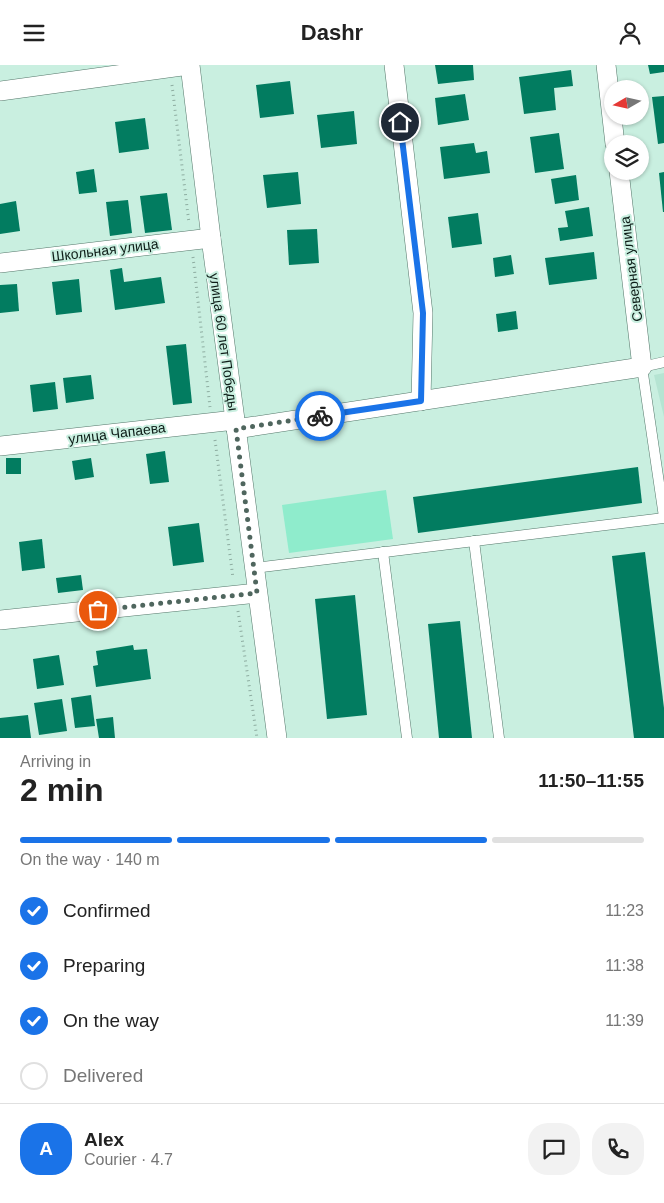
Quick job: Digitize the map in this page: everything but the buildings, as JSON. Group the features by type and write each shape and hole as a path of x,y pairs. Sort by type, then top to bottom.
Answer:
{"street":[{"path":"0,91 190,65"},
{"name":"улица 60 лет Победы","path":"190,65 257,593 278,738"},
{"path":"394,65 423,313 421,401"},
{"path":"606,65 614,135"},
{"name":"Северная улица","path":"620,180 642,367"},
{"name":"Школьная улица","path":"0,263 211,238"},
{"name":"улица Чапаева","path":"0,446 212,422 235,424 421,401 642,367"},
{"path":"0,620 257,593"}],"lane":[{"path":"254,568 664,517 642,367 664,362"},
{"path":"474,541 498,738"},
{"path":"383,552 407,738"}],"path":[{"path":"169,68 212,422 235,595 257,738"}],"shaded area":[{"path":"664,373 664,417 654,375"}],"green space":[{"path":"386,490 393,539 289,553 282,505"}],"way so far":[{"path":"98,610 257,593 236,429 320,416"}],"route":[{"path":"320,416 421,401 423,313 400,122"}]}
